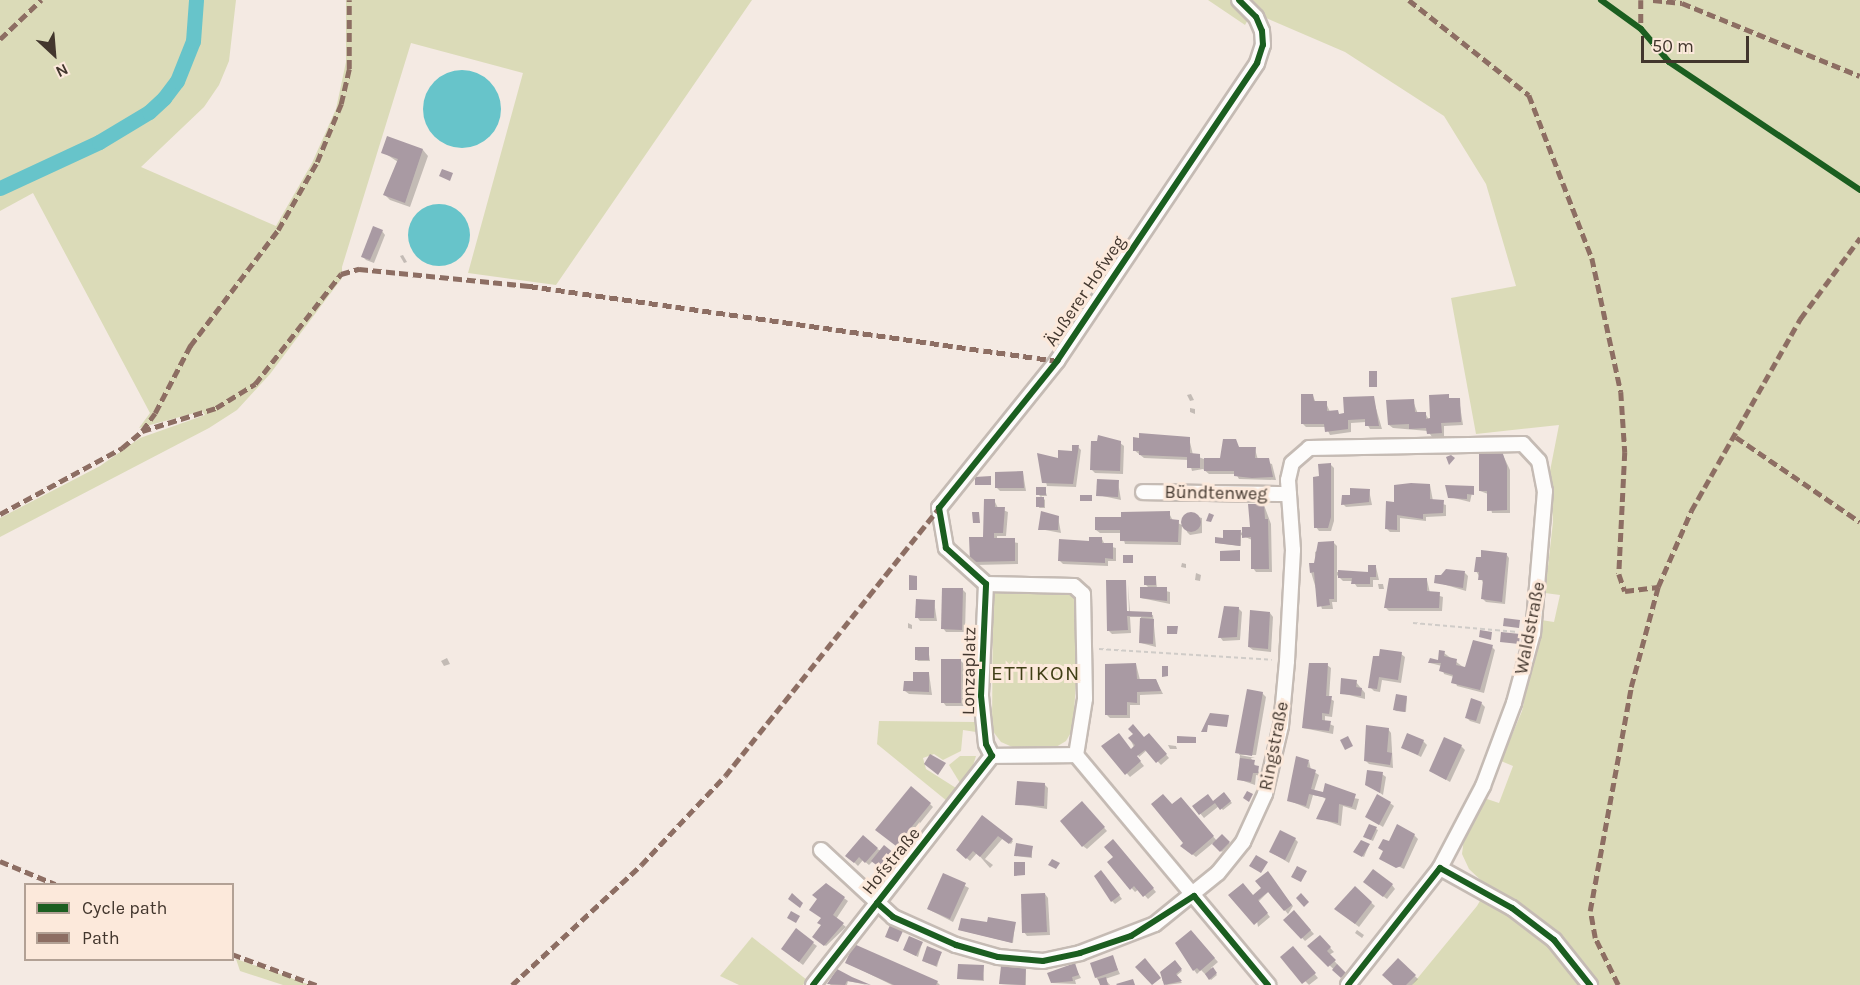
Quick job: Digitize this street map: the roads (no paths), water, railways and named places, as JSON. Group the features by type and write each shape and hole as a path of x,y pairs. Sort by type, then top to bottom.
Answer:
{"street":[{"name":"Äußerer Hofweg","path":"986,584 946,548 939,508 1057,361 1257,63 1263,45 1262,30 1256,17 1239,0"},
{"name":"Waldstraße","path":"1309,448 1501,442 1523,444 1539,461 1545,491 1533,633 1499,750 1440,868 1348,985"},
{"name":"Ringstraße","path":"821,850 893,917 956,945 998,957 1043,961 1080,954 1131,936 1155,924 1194,896 1243,842 1265,795 1281,726 1287,661 1293,550 1288,471 1309,448"},
{"name":"Bündtenweg","path":"1143,492 1290,494"},
{"path":"986,584 1074,586 1083,594 1085,699 1076,754 1268,985"},
{"name":"Lonzaplatz","path":"986,584 981,696 986,744 992,756"},
{"path":"992,756 1076,754"},
{"name":"Hofstraße","path":"813,985 992,756"},
{"path":"1440,868 1512,909 1554,940 1590,985"}],"water":[{"path":"462,70 477,73 490,81 498,94 501,109 498,124 490,137 477,145 462,148 447,145 434,137 426,124 423,109 426,94 434,81 447,73"},
{"path":"439,204 451,206 461,213 468,223 470,235 468,247 461,257 451,264 439,266 427,264 417,257 410,247 408,235 410,223 417,213 427,206"}],"waterway":[{"path":"0,188 99,142 149,112 164,98 177,81 193,41 196,0"}],"district":[{"name":"ETTIKON","path":"1036,673"}]}
